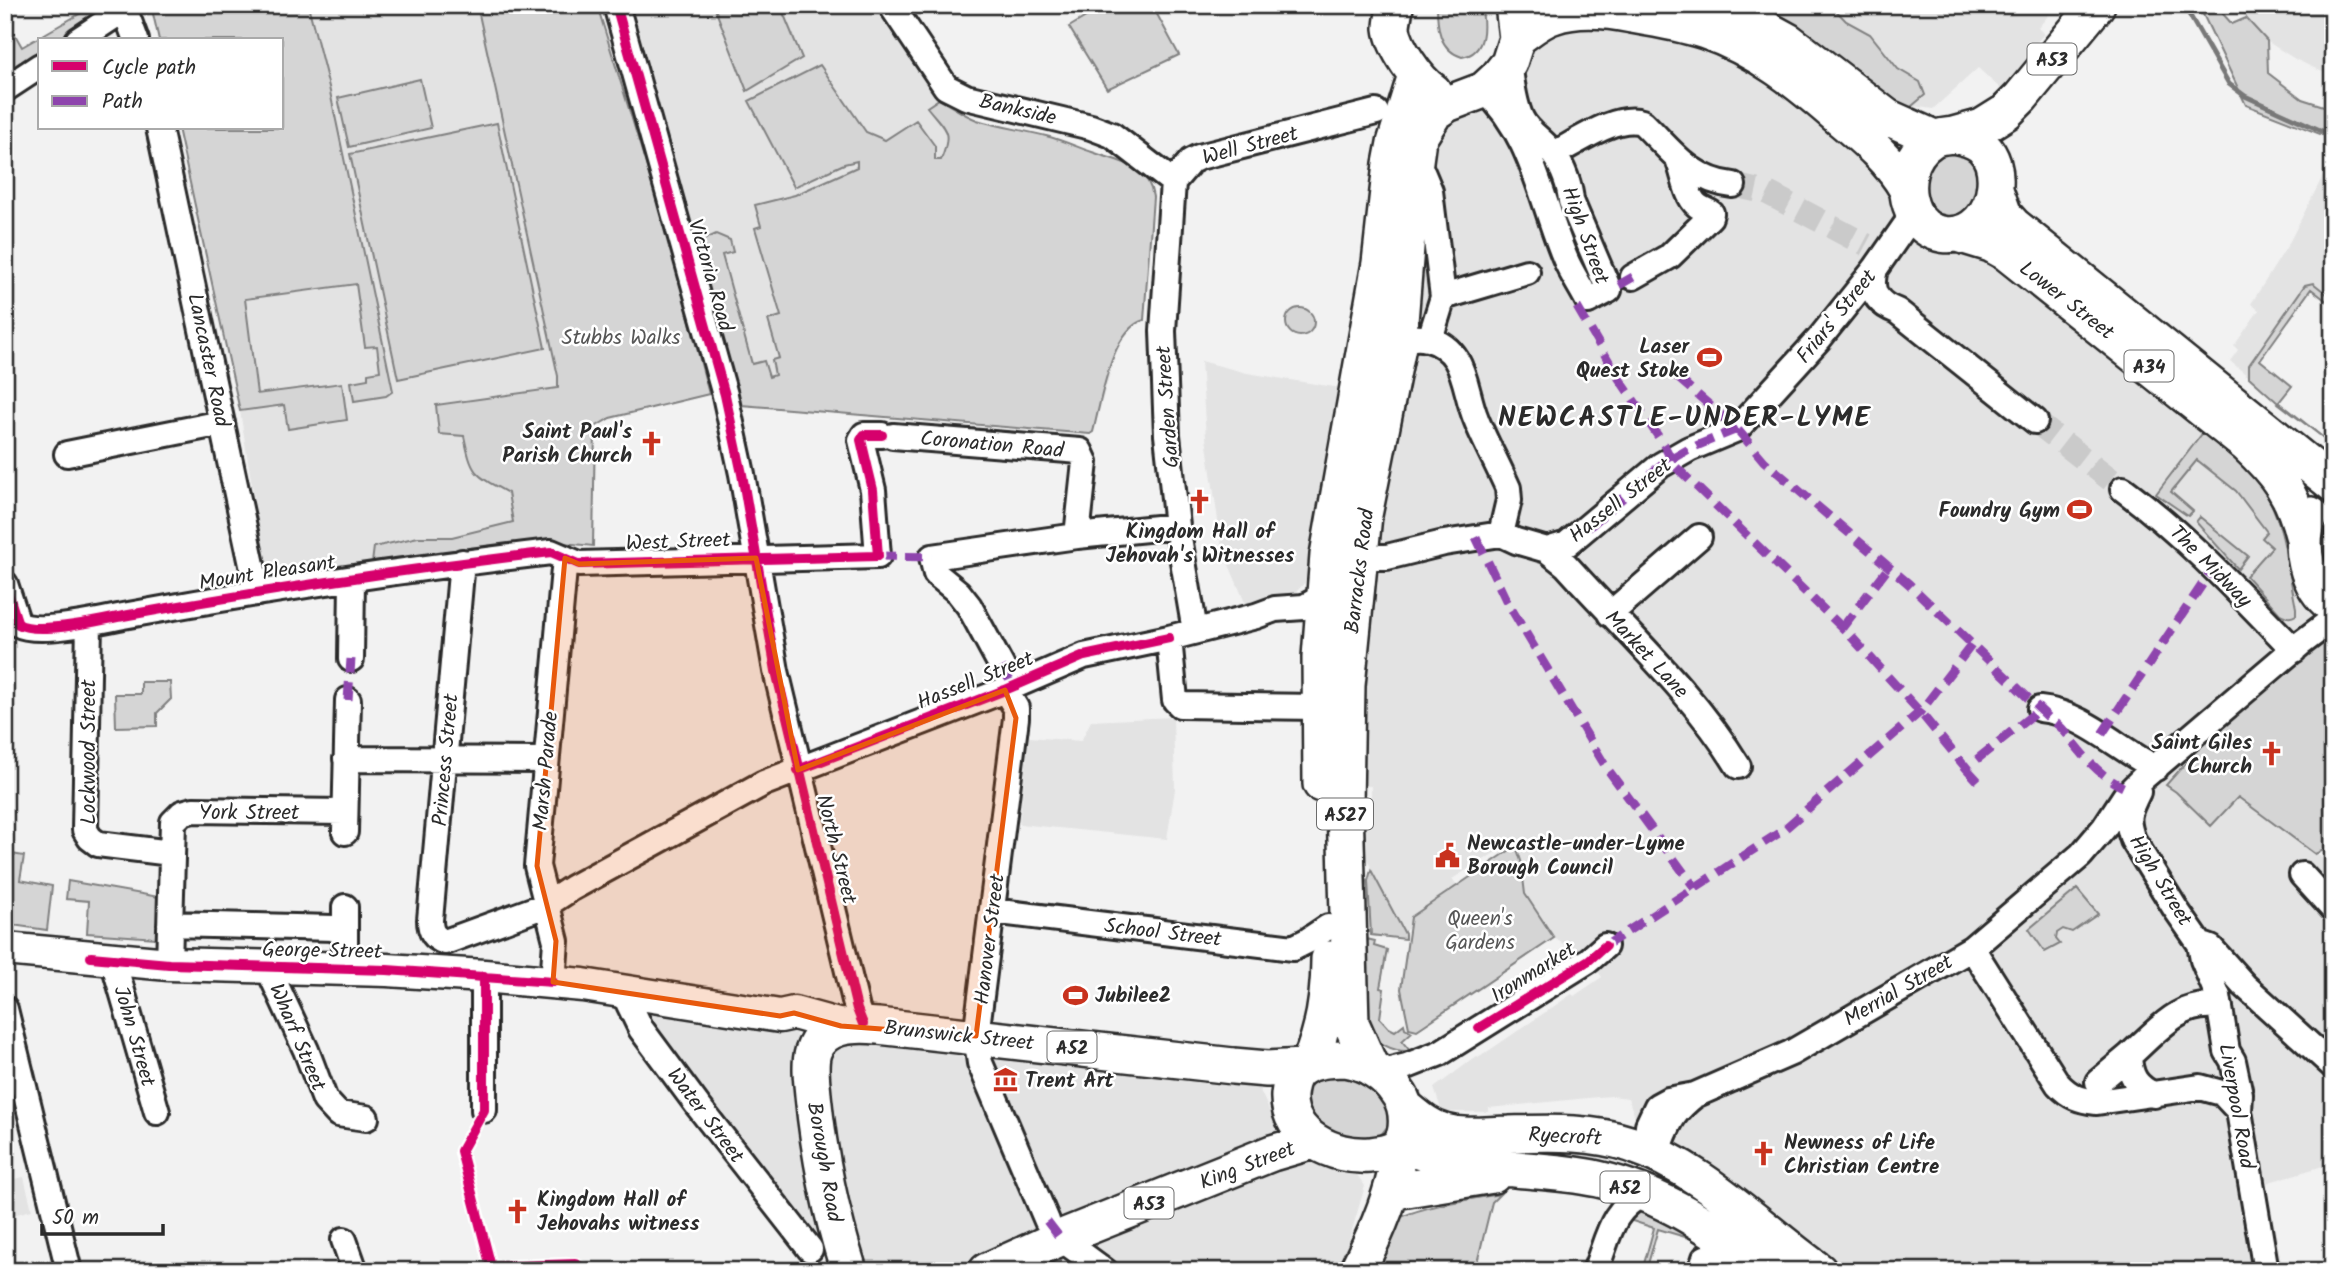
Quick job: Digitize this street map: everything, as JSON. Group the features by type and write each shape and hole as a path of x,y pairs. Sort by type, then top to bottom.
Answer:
{"highway":[{"path":"1513,35 1554,15 1606,10 1705,31 1751,51 1794,79 1863,137 1886,159 1909,198 1916,218 1930,231 1953,235 1980,221 1989,207 1994,180 1988,154 1982,146 1967,138 1944,137 1887,117 1841,79 1788,41 1748,19 1713,5"},
{"name":"A53","path":"1944,137 1982,127 2007,112 2097,5"},
{"path":"1386,13 1416,75 1432,91 1443,95 1474,93"},
{"name":"Barracks Road","path":"1306,1066 1324,1021 1329,986 1318,934 1320,657 1324,591 1364,515 1414,343 1414,154 1418,139 1435,112 1497,78 1513,35"},
{"name":"Barracks Road","path":"1374,1070 1351,1023 1345,806 1345,715 1350,640 1344,556 1393,154 1416,75"},
{"name":"A53","path":"1994,180 1995,146 2007,112"},
{"path":"1909,198 1909,175 1916,156 1944,137"},
{"name":"Lower Street","path":"1994,180 2004,215 2013,225 2333,484"},
{"name":"Lower Street","path":"1953,235 1991,244 2016,259 2264,461 2297,509 2309,575 2323,595"},
{"path":"2303,535 2316,508 2333,498"},
{"name":"Brunswick Street","path":"836,1034 976,1036 1233,1066 1267,1069 1306,1066"},
{"name":"Borough Road","path":"836,1034 811,1078 819,1143 835,1228 849,1271"},
{"path":"1357,1271 1391,1194 1398,1164 1397,1146 1405,1129 1404,1104 1392,1085 1374,1070 1345,1059 1326,1060 1306,1066 1295,1075 1290,1086 1290,1108 1295,1120 1313,1141 1351,1154 1384,1153 1397,1146"},
{"name":"Ryecroft","path":"1404,1104 1431,1127 1445,1133 1566,1133 1641,1139 1697,1176 1819,1271"},
{"path":"1591,1178 1641,1139 1654,1169 1702,1204 1714,1229"},
{"name":"King Street","path":"986,1271 1053,1230 1313,1141"},
{"name":"Ryecroft","path":"1397,1146 1479,1165 1591,1178 1644,1194 1714,1229 1770,1271"},
{"path":"1350,1271 1355,1243 1372,1190 1367,1171 1351,1154"},
{"name":"A52","path":"1391,1194 1401,1190 1528,1170"}],"main road":[{"name":"George Street","path":"5,949 169,964 345,969 553,982"},
{"path":"553,982 780,1016 797,1026 836,1034"}],"street":[{"name":"Victoria Road","path":"616,5 725,395 756,558"},
{"name":"Bankside","path":"891,5 946,87 966,97 1091,127 1112,135 1173,182"},
{"path":"81,38 124,7 135,38"},
{"name":"High Street","path":"1474,93 1501,106 1518,132 1539,180 1541,193 1566,261 1588,301 1609,290 1554,154 1521,119 1514,95 1513,35"},
{"path":"5,89 38,67"},
{"name":"Well Street","path":"1173,182 1191,161 1199,157 1334,115 1376,112"},
{"path":"1554,154 1615,122 1634,120 1642,122 1679,162 1709,180 1733,185"},
{"name":"Lancaster Road","path":"159,130 258,593"},
{"path":"1414,154 1430,191 1443,297 1414,343 1448,348 1458,362 1475,417 1508,488 1507,509 1501,534"},
{"path":"1633,277 1670,256 1710,217 1711,213 1699,208 1685,185 1685,176 1679,162"},
{"name":"Garden Street","path":"1173,182 1163,331 1167,435 1177,526 1195,631"},
{"name":"Friars' Street","path":"1749,417 1819,340 1875,256 1907,223 1909,198"},
{"name":"Friars' Street","path":"1897,311 1888,288 1887,279 1891,268 1914,244 1953,235"},
{"path":"1875,256 1872,282 1874,293 1886,307 1897,311 2035,421"},
{"path":"1443,297 1527,272"},
{"name":"Hassell Street","path":"1344,556 1387,557 1444,543 1501,534 1547,550 1567,544 1661,465 1689,449 1737,429 1749,417"},
{"path":"67,454 222,423"},
{"name":"Coronation Road","path":"878,556 874,497 861,440 864,435 1080,451 1085,462 1077,536"},
{"name":"The Midway","path":"2123,489 2161,517 2297,647"},
{"path":"1004,678 969,606 958,592 936,574 932,557 1077,536 1177,526"},
{"path":"1609,614 1699,537"},
{"name":"Market Lane","path":"1547,550 1566,565 1678,685 1720,737 1738,766"},
{"name":"Mount Pleasant","path":"5,584 18,624 34,629 89,623 258,593 462,562 551,552 565,558"},
{"name":"West Street","path":"565,558 579,564 878,556"},
{"name":"Marsh Parade","path":"553,982 556,941 537,866 565,558"},
{"name":"North Street","path":"756,558 776,671 798,769 858,1009 836,1034"},
{"name":"Princess Street","path":"453,941 439,940 430,929 462,562"},
{"path":"351,659 352,579"},
{"name":"Hassell Street","path":"453,941 547,905 572,888 752,789 1004,678 1275,609 1304,607 1317,600 1324,591"},
{"path":"2297,647 2312,603 2323,595"},
{"name":"Hassell Street","path":"1256,616 1292,621 1306,628 1315,639 1320,657"},
{"name":"Merrial Street","path":"1641,1139 1661,1143 1670,1119 1695,1095 1791,1053 1972,948 2081,855 2104,828 2125,796 2151,772 2333,619"},
{"name":"Lockwood Street","path":"89,623 85,830 98,844 171,853"},
{"path":"1169,638 1175,700 1180,705 1320,707"},
{"name":"Hanover Street","path":"1004,678 1016,708 1016,718 976,1036 979,1063 1053,1230"},
{"name":"York Street","path":"169,964 173,822 182,813 193,810 344,822 348,700"},
{"path":"2040,709 2053,710 2099,733 2137,758 2151,772"},
{"path":"346,759 545,760"},
{"name":"High Street","path":"2151,772 2128,813 2128,827 2137,849 2200,944"},
{"name":"Merrial Street","path":"2081,855 2113,842 2129,844 2137,849"},
{"path":"2302,875 2333,909"},
{"path":"345,907 345,969"},
{"name":"School Street","path":"992,911 1293,948 1318,934"},
{"path":"170,925 334,928 345,936"},
{"path":"2200,944 2211,948 2244,985 2332,1064"},
{"name":"Liverpool Road","path":"2200,944 2203,960 2219,1001 2227,1051 2233,1062 2240,1094 2239,1111 2266,1271"},
{"name":"Ironmarket","path":"1374,1070 1407,1066 1440,1053 1590,960 1605,946"},
{"path":"1972,948 2067,1094 2083,1101 2096,1102 2200,1087 2222,1093 2239,1111"},
{"name":"John Street","path":"113,960 157,1112"},
{"name":"Wharf Street","path":"268,968 306,1050 325,1100 338,1114 366,1118"},
{"path":"484,976 484,1110"},
{"path":"2098,1082 2183,1010 2219,1001 2223,985 2230,980 2244,985"},
{"name":"Water Street","path":"618,992 627,1000 641,1029 698,1106 808,1236"},
{"path":"5,1009 69,1271"},
{"path":"2200,1087 2221,1070 2227,1051"},
{"name":"Ironmarket","path":"1404,1104 1415,1081 1440,1053"},
{"path":"2129,1056 2131,1075 2135,1082 2154,1095"},
{"path":"1695,1095 1677,1129 1675,1139 1678,1152 1697,1176"},
{"path":"1591,1178 1608,1189 1612,1200 1613,1222"},
{"path":"1595,1271 1618,1213 1632,1199 1644,1194"},
{"path":"1053,1230 1105,1271"},
{"path":"344,1240 355,1271"},
{"path":"1701,1271 1705,1258 1721,1271"}],"highlighted area":[{"path":"565,558 579,564 756,558 798,770 1005,690 1016,718 976,1036 841,1026 794,1013 780,1016 553,982 556,941 537,866"}],"shaded area":[{"path":"151,5 477,5 558,376 553,542 372,563 267,579 240,411 178,130 284,130 284,38 159,38"},
{"path":"632,5 878,5 939,99 974,119 1059,139 1117,159 1138,171 1150,186 1153,197 1144,320 1138,321 1129,329 1118,345 1093,432 1090,434 741,405"},
{"path":"1796,5 2057,5 2038,28 2044,34 2027,53 2031,58 2003,91 1978,68 1933,109 1912,106"},
{"path":"2235,5 2333,5 2333,77 2295,59 2268,42"},
{"path":"1554,15 1751,51 1958,234 2246,444 2333,633 2216,729 2171,777 2176,791 2211,826 2238,797 2321,857 2330,871 2333,884 2333,1163 2266,1183 2283,1271 1819,1271 1647,1150 1628,1098 1598,1097 1489,1108 1488,1112 1442,1112 1434,1088 1477,1056 1478,1058 1572,994 1574,996 1602,977 1589,960 1554,938 1525,894 1516,840 1452,879 1459,890 1430,908 1402,934 1361,846 1359,820 1371,795 1371,786 1345,786 1414,154"},
{"path":"2333,156 2333,299 2313,283 2249,365 2249,377 2230,361 2238,350 2234,346 2259,310 2251,304 2289,243"},
{"path":"1201,361 1247,373 1347,389 1313,574 1295,593 1246,605 1222,548 1206,438"},
{"path":"1173,717 1175,789 1167,839 1019,824 1029,737 1081,741 1091,721"},
{"path":"647,1007 793,1028 801,1045 831,1263 651,1023"},
{"path":"843,1041 962,1056 1042,1232 950,1271 865,1271 842,1178 829,1054"},
{"path":"994,1052 1257,1084 1279,1131 1056,1226 989,1059"},
{"path":"1313,1155 1355,1172 1365,1186 1340,1271 1120,1271 1085,1246"},
{"path":"24,1177 32,1210 5,1217 5,1181"}],"green space":[{"path":"95,5 106,5 108,8 63,38 38,38 38,55 5,77 5,17 22,47"},
{"path":"151,5 308,5 329,87 393,391 386,396 354,401 351,382 368,379 368,373 380,371 377,346 365,347 356,284 245,299 257,394 342,383 347,420 288,429 284,405 240,411 178,130 284,130 284,38 159,38"},
{"name":"Stubbs Walks","path":"477,5 597,5 664,223 709,394 610,418 595,427 593,546 553,542 372,563 374,547 418,537 452,537 513,522 508,493 476,472 469,458 464,436 439,434 436,405 558,388 558,376"},
{"path":"780,5 802,58 747,91 714,6"},
{"path":"1106,5 1152,5 1179,55 1107,89 1069,27"},
{"path":"1437,5 1481,5 1483,29 1476,50 1462,57 1448,49 1439,29"},
{"path":"1745,5 1831,5 1846,21 1870,34 1898,69 1920,82 1925,95 1912,106 1911,119"},
{"path":"2202,5 2220,5 2223,14 2232,24 2246,18 2267,41 2268,73 2302,99 2333,109 2333,139 2246,105 2201,10"},
{"path":"820,65 866,132 885,140 916,120 935,146 935,160 941,160 947,136 943,126 927,107 939,99 977,120 1058,139 1121,162 1138,170 1145,177 1153,197 1144,320 1133,326 1115,351 1093,432 1090,434 741,405 698,249 701,241 716,234 730,240 733,252 722,255 752,364 764,361 769,377 775,375 772,360 779,358 768,320 781,316 755,228 761,226 755,205 795,195 857,167 857,161 844,164 794,187 749,101"},
{"path":"420,79 431,128 349,147 338,98"},
{"path":"497,123 545,348 398,379 350,154"},
{"path":"1937,151 1965,153 1976,170 1977,192 1966,218 1931,217 1919,176"},
{"path":"2313,283 2333,299 2333,306 2311,289 2260,360 2292,386 2279,402 2330,443 2278,403 2249,377 2249,365 2305,285"},
{"path":"1300,308 1310,312 1314,322 1310,332 1300,336 1290,332 1286,322 1290,312"},
{"path":"2208,426 2253,474 2272,505 2285,548 2296,608 2294,616 2280,614 2246,576 2272,547 2262,538 2267,532 2236,491 2197,460 2171,492 2193,511 2188,516 2156,494"},
{"path":"2333,512 2333,589 2319,538 2325,520"},
{"path":"2200,517 2248,556 2238,569 2196,522"},
{"path":"2333,633 2333,863 2324,850 2315,854 2238,797 2211,826 2166,785 2216,729"},
{"path":"141,682 170,682 171,699 157,713 157,726 116,727 115,694 141,694"},
{"name":"Queen's Gardens","path":"1516,846 1521,861 1525,894 1554,938 1417,1030 1409,1028 1401,989 1411,917"},
{"path":"5,855 24,856 20,880 52,886 47,930 5,924"},
{"path":"1371,870 1405,934 1405,939 1371,935 1368,881"},
{"path":"68,881 159,897 156,938 87,933 89,901 66,899"},
{"path":"2077,889 2098,914 2072,932 2063,929 2057,933 2056,939 2060,944 2045,952 2029,929"},
{"path":"1367,939 1375,941 1374,946 1387,950 1380,988 1384,989 1380,1018 1395,1031 1404,1024 1405,1028 1412,1032 1402,1041 1410,1051 1386,1046 1376,1038 1370,1028 1366,998"},
{"path":"1350,1074 1387,1098 1390,1123 1377,1140 1360,1144 1310,1120 1304,1089 1309,1083 1324,1075"},
{"path":"1500,1194 1492,1202 1475,1271 1375,1271 1390,1230 1403,1216 1445,1204"},
{"path":"1641,1207 1695,1233 1692,1239 1658,1229 1646,1271 1642,1271 1654,1228 1623,1218"}],"waterway":[{"path":"2189,5 2189,14 2229,84 2245,96 2333,136"}],"tunnel":[{"path":"1733,185 1768,193 1866,245"},
{"path":"2035,421 2123,489"}],"marked path":[{"path":"1619,285 1633,277"},
{"path":"1577,307 1674,465 1848,633 1920,712 1966,768 2040,709"},
{"path":"1677,377 1737,429 1764,461 1909,584 2059,725 2094,767 2123,787"},
{"path":"1589,527 1661,465 1689,449 1737,429 1749,417"},
{"path":"1476,537 1506,600 1606,767 1695,888"},
{"path":"878,556 932,557"},
{"path":"1842,628 1889,567"},
{"path":"2102,734 2214,567"},
{"path":"1605,946 1782,831 1920,712 1973,643"},
{"path":"348,700 351,659"},
{"path":"1002,667 1013,686"},
{"path":"1966,768 1978,781"},
{"path":"1047,1221 1060,1238"}],"cycle path":[{"path":"616,5 725,395 742,474 776,671 857,1009 863,1024"},
{"path":"5,584 18,624 53,628 336,581 551,552 579,564 878,556 873,490 861,440 864,435 882,435"},
{"path":"798,770 1005,690 1084,656 1169,638"},
{"path":"1479,1028 1589,960 1605,946"},
{"path":"91,957 169,964 387,970 553,982"},
{"path":"484,976 484,1110 461,1151 491,1267 575,1264 588,1271"}],"place":[{"name":"Laser Quest Stoke","path":"1709,358"},
{"name":"Saint Paul's Parish Church","path":"652,443"},
{"name":"Kingdom Hall of Jehovah's Witnesses","path":"1200,502"},
{"name":"Foundry Gym","path":"2080,510"},
{"name":"Saint Giles Church","path":"2272,754"},
{"name":"Newcastle-under-Lyme Borough Council","path":"1447,855"},
{"name":"Jubilee2","path":"1075,995"},
{"name":"Trent Art","path":"1005,1080"},
{"name":"Newness of Life Christian Centre","path":"1764,1154"},
{"name":"Kingdom Hall of Jehovahs witness","path":"517,1211"}],"district":[{"name":"NEWCASTLE-UNDER-LYME","path":"1685,416"}]}
